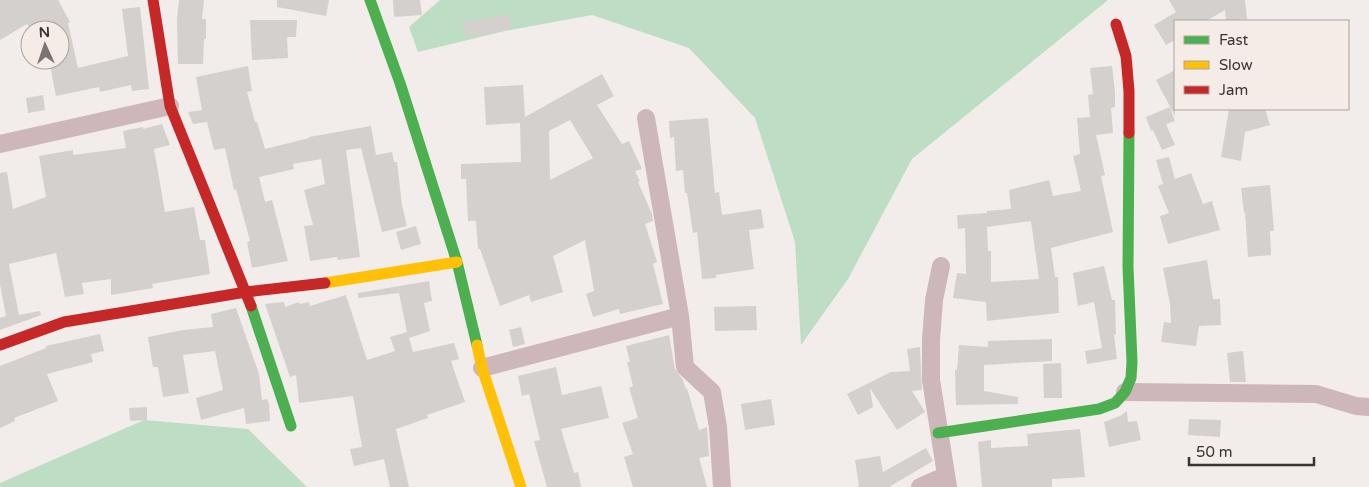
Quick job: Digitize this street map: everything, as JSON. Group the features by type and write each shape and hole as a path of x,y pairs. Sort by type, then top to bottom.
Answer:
{"street":[{"path":"153,0 170,106 246,292 291,426"},
{"path":"370,0 400,83 457,262 482,368 521,487"},
{"path":"938,433 1100,409 1115,403 1125,392 1131,378 1132,362 1128,266 1129,91 1126,56 1116,24"},
{"path":"0,144 170,106"},
{"path":"646,118 680,316 685,367 712,392 718,428 722,487"},
{"path":"0,345 64,322 246,292 343,281 457,262"},
{"path":"920,487 946,481 931,380 930,340 934,300 941,266"},
{"path":"482,368 680,316"},
{"path":"1125,392 1316,394 1356,406 1369,407"}],"green space":[{"path":"440,0 1108,0 912,159 848,279 801,345 795,242 755,118 689,48 592,15 505,31 418,52 409,27"},
{"path":"144,420 248,429 307,487 0,487 0,483"}],"building":[{"path":"0,0 58,0 69,20 20,20 20,28 0,40"},
{"path":"179,0 204,0 202,19 206,19 206,39 204,39 203,64 178,64 177,19"},
{"path":"277,0 329,0 326,16 277,7"},
{"path":"393,0 420,0 422,15 394,17"},
{"path":"1169,0 1245,0 1247,19 1226,20 1225,10 1208,20 1174,20 1174,41 1166,45 1154,25 1176,12"},
{"path":"140,7 149,89 132,91 131,85 100,92 99,87 56,96 51,70 70,70 70,32 78,68 128,56 122,9"},
{"path":"509,14 511,29 466,37 463,22"},
{"path":"250,20 297,20 296,37 287,37 288,58 252,60"},
{"path":"248,66 252,91 247,92 265,149 309,137 371,126 376,155 392,152 394,162 397,162 402,205 407,226 382,232 361,148 346,150 360,257 338,260 337,257 310,261 304,226 313,225 304,190 325,184 321,159 293,164 294,169 259,177 265,202 272,200 288,261 252,268 247,242 250,241 236,189 234,190 225,148 214,150 207,122 193,124 188,112 202,110 196,77"},
{"path":"1112,66 1115,92 1115,107 1111,108 1113,133 1096,135 1105,175 1101,176 1113,232 1051,248 1055,277 1058,277 1059,313 987,321 986,302 953,298 957,273 966,274 965,228 958,229 957,215 1011,209 1009,190 1049,180 1053,196 1081,191 1073,156 1080,154 1077,118 1090,117 1088,95 1093,94 1090,68","holes":["1031,221 1039,279 991,282 991,251 988,251 987,227"]},
{"path":"1174,71 1175,116 1156,80"},
{"path":"602,74 614,96 597,105 622,144 629,141 642,169 635,171 652,214 653,221 645,224 657,262 653,264 663,304 620,314 619,309 593,317 586,294 594,291 585,240 553,256 563,292 531,302 529,295 500,306 480,249 478,249 476,221 468,221 466,179 461,179 461,164 521,162 520,123 486,125 484,87 523,85 525,117","holes":["570,120 593,158 550,180 549,131"]},
{"path":"43,95 45,110 28,113 26,98"},
{"path":"1170,107 1175,121 1166,124 1175,145 1162,150 1153,130 1151,131 1146,117"},
{"path":"1229,110 1265,110 1270,125 1245,132 1241,161 1221,157"},
{"path":"708,118 715,193 719,192 722,215 761,209 764,228 749,230 754,269 716,275 716,278 702,279 697,232 693,233 687,193 685,193 683,170 676,171 674,137 670,138 669,121"},
{"path":"162,124 170,145 154,149 165,212 194,207 200,240 205,240 210,274 152,284 153,288 111,295 111,279 82,283 84,294 65,297 56,253 9,264 19,315 40,311 41,315 0,330 0,318 6,316 0,284 0,173 7,172 13,209 46,197 39,156 73,150 73,155 126,148 123,131 143,127 143,129"},
{"path":"1169,157 1175,179 1191,173 1203,204 1212,201 1220,230 1168,244 1160,216 1169,213 1158,186 1163,184 1156,160"},
{"path":"1270,185 1274,231 1270,231 1271,255 1248,257 1245,212 1241,188"},
{"path":"416,226 421,244 401,250 396,232"},
{"path":"1207,260 1213,299 1220,299 1221,325 1199,326 1196,346 1161,342 1164,322 1171,323 1170,304 1163,268"},
{"path":"1104,266 1112,300 1115,300 1116,334 1114,335 1117,359 1087,364 1085,351 1102,348 1094,302 1078,306 1073,273"},
{"path":"429,281 432,301 424,303 430,331 409,338 413,352 454,343 459,359 451,361 465,402 427,415 428,418 396,429 409,487 390,487 384,459 354,466 350,449 362,447 353,396 299,403 296,375 290,377 265,304 284,302 285,307 299,302 300,304 309,302 310,306 346,295 367,360 395,351 390,337 407,332 399,293 358,298 358,293"},
{"path":"756,306 757,330 715,331 714,307"},
{"path":"236,308 259,374 262,400 267,399 269,404 270,421 246,424 244,408 201,420 196,398 223,390 215,351 183,355 189,393 163,397 158,367 153,367 148,337 183,330 213,327 211,314"},
{"path":"521,327 525,344 513,347 509,330"},
{"path":"100,334 104,351 91,354 93,362 47,374 58,401 14,418 15,421 0,428 0,366 46,348 46,346"},
{"path":"669,335 675,369 687,388 699,430 707,427 709,456 699,458 707,487 633,487 624,457 633,454 622,423 638,418 629,388 633,386 627,362 630,362 626,346"},
{"path":"1052,339 1052,361 984,365 984,391 1018,397 1018,404 956,405 955,370 957,370 959,345 988,347 988,341"},
{"path":"920,347 922,390 912,391 925,412 897,430 870,388 873,407 858,415 847,394 891,372 910,371 907,349"},
{"path":"1243,351 1246,382 1230,382 1227,353"},
{"path":"1061,363 1062,398 1044,398 1043,364"},
{"path":"556,367 562,395 601,386 609,418 561,429 574,473 578,472 581,487 547,487 534,441 540,440 529,394 522,396 518,376"},
{"path":"771,399 775,425 745,430 741,404"},
{"path":"147,407 147,420 130,421 129,408"},
{"path":"1127,411 1128,422 1137,421 1141,440 1109,447 1104,422"},
{"path":"1189,419 1221,420 1220,437 1188,435"},
{"path":"1080,429 1085,477 1052,479 1052,487 982,487 978,442 991,440 991,448 1028,446 1027,434"},
{"path":"926,448 933,461 889,487 857,487 859,486 855,460 880,456 883,472"}],"traffic: fast":[{"path":"370,0 400,83 457,262 477,345"},
{"path":"938,433 1099,409 1115,403 1125,392 1131,378 1132,362 1128,267 1129,133"},
{"path":"251,306 291,426"}],"traffic: slow":[{"path":"325,283 457,262"},
{"path":"477,345 482,368 521,487"}],"traffic: jam":[{"path":"153,0 170,106 251,306"},
{"path":"1116,24 1126,56 1129,91 1129,133"},
{"path":"0,345 64,322 246,292 325,283"}]}
